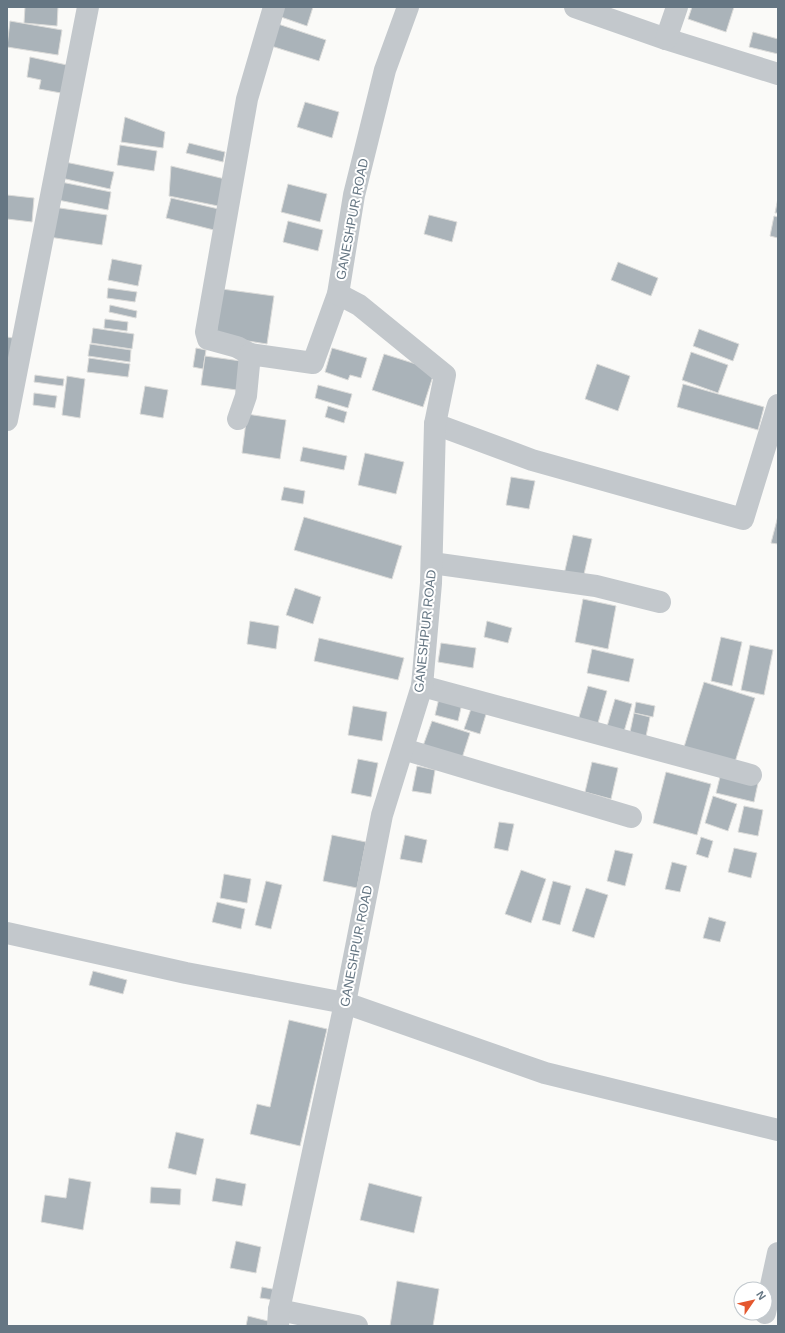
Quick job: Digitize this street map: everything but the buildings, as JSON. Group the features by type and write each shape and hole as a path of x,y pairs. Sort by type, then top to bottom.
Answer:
{"street":[{"path":"7,420 88,7"},
{"path":"274,7 247,99 206,332 208,340 237,347 250,354 313,362 338,294"},
{"name":"GANESHPUR ROAD","path":"279,1318 345,1002 382,815 422,686 432,563 435,424 445,375 359,305 338,294 354,195 385,70 408,7"},
{"path":"575,7 666,39 778,74"},
{"path":"666,39 677,7"},
{"path":"238,419 246,396 250,354"},
{"path":"435,424 532,460 743,518 778,405"},
{"path":"432,563 596,586 660,602"},
{"path":"422,686 751,775"},
{"path":"403,748 631,817"},
{"path":"7,933 186,972 345,1002 545,1073 778,1130"},
{"path":"772,1281 778,1253"},
{"path":"279,1318 357,1326"}]}
